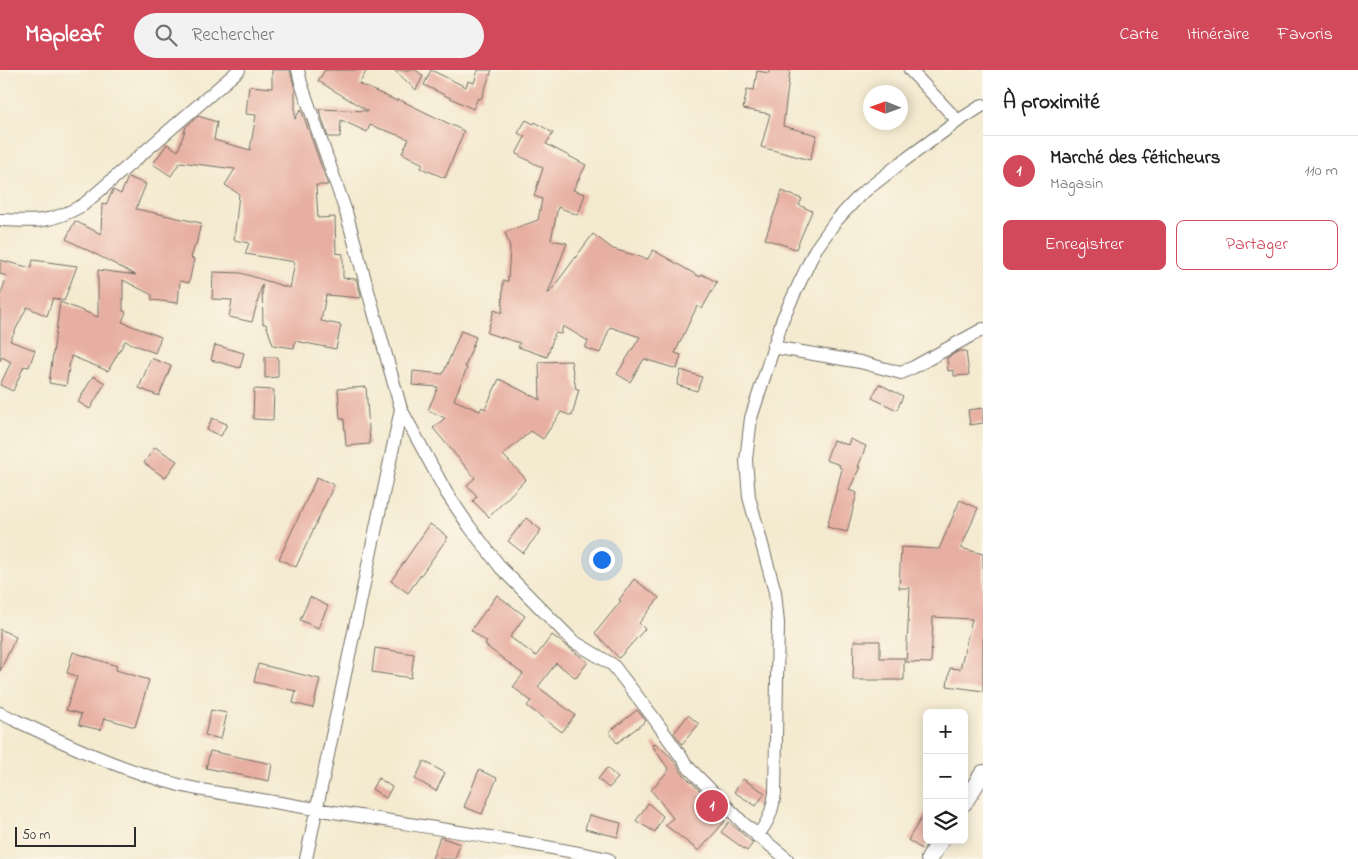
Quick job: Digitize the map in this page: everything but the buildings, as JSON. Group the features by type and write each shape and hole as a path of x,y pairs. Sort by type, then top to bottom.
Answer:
{"street":[{"path":"0,220 47,220 64,215 83,205 239,70"},
{"path":"298,70 346,212 401,409 446,492 501,568 573,642 613,665 689,768 744,824 787,859"},
{"path":"910,70 958,121"},
{"path":"758,836 768,823 773,810 775,793 778,623 775,592 749,497 746,460 751,418 773,346 783,318 815,250 834,222 860,195 958,121 983,105"},
{"path":"773,346 860,362 901,372 914,368 983,329"},
{"path":"306,859 401,409"},
{"path":"0,713 67,745 122,768 184,786 554,847 608,859"},
{"path":"967,799 983,774"},
{"path":"929,859 938,844"}],"place":[{"name":"Marché des féticheurs","path":"712,806"}]}
